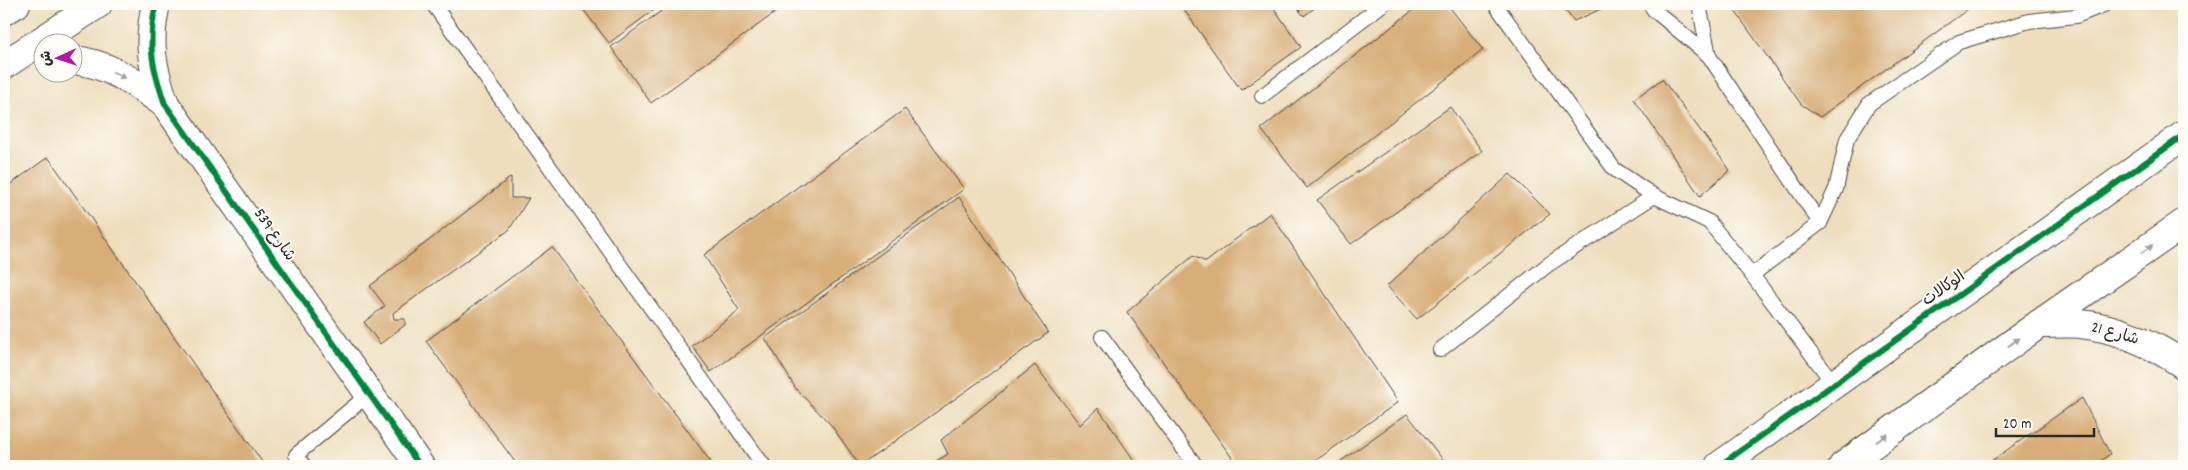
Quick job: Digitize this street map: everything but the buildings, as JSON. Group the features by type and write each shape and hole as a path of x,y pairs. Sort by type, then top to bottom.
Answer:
{"main road":[{"path":"4,12 16,4"},
{"path":"8,62 98,4"},
{"name":"شارع 539","path":"156,4 152,19 151,46 154,71 165,104 420,466"},
{"path":"8,62 32,60"},
{"name":"شارع 539","path":"82,63 106,69 130,80 165,104"},
{"name":"الوكالات","path":"1719,466 2184,135"},
{"path":"1843,466 2039,324 2184,223"},
{"name":"شارع 21","path":"2039,324 2081,324 2122,332 2160,349 2184,365"}],"lane":[{"path":"433,4 764,466"},
{"path":"1262,96 1383,4"},
{"path":"1495,4 1614,169 1654,196 1709,222 1752,274 1834,384"},
{"path":"1650,4 1654,10 1709,56 1820,223"},
{"path":"1699,4 1709,56"},
{"path":"1752,274 1820,223 1836,189 1847,139 1869,104 1959,42 2029,21 2076,16 2106,4"},
{"path":"1440,350 1548,264 1654,196"},
{"path":"1102,337 1196,466"},
{"path":"304,466 296,455 368,394"}],"cycle path":[{"path":"156,4 151,43 152,55 165,104 420,466"},
{"path":"1719,466 2184,135"}]}
